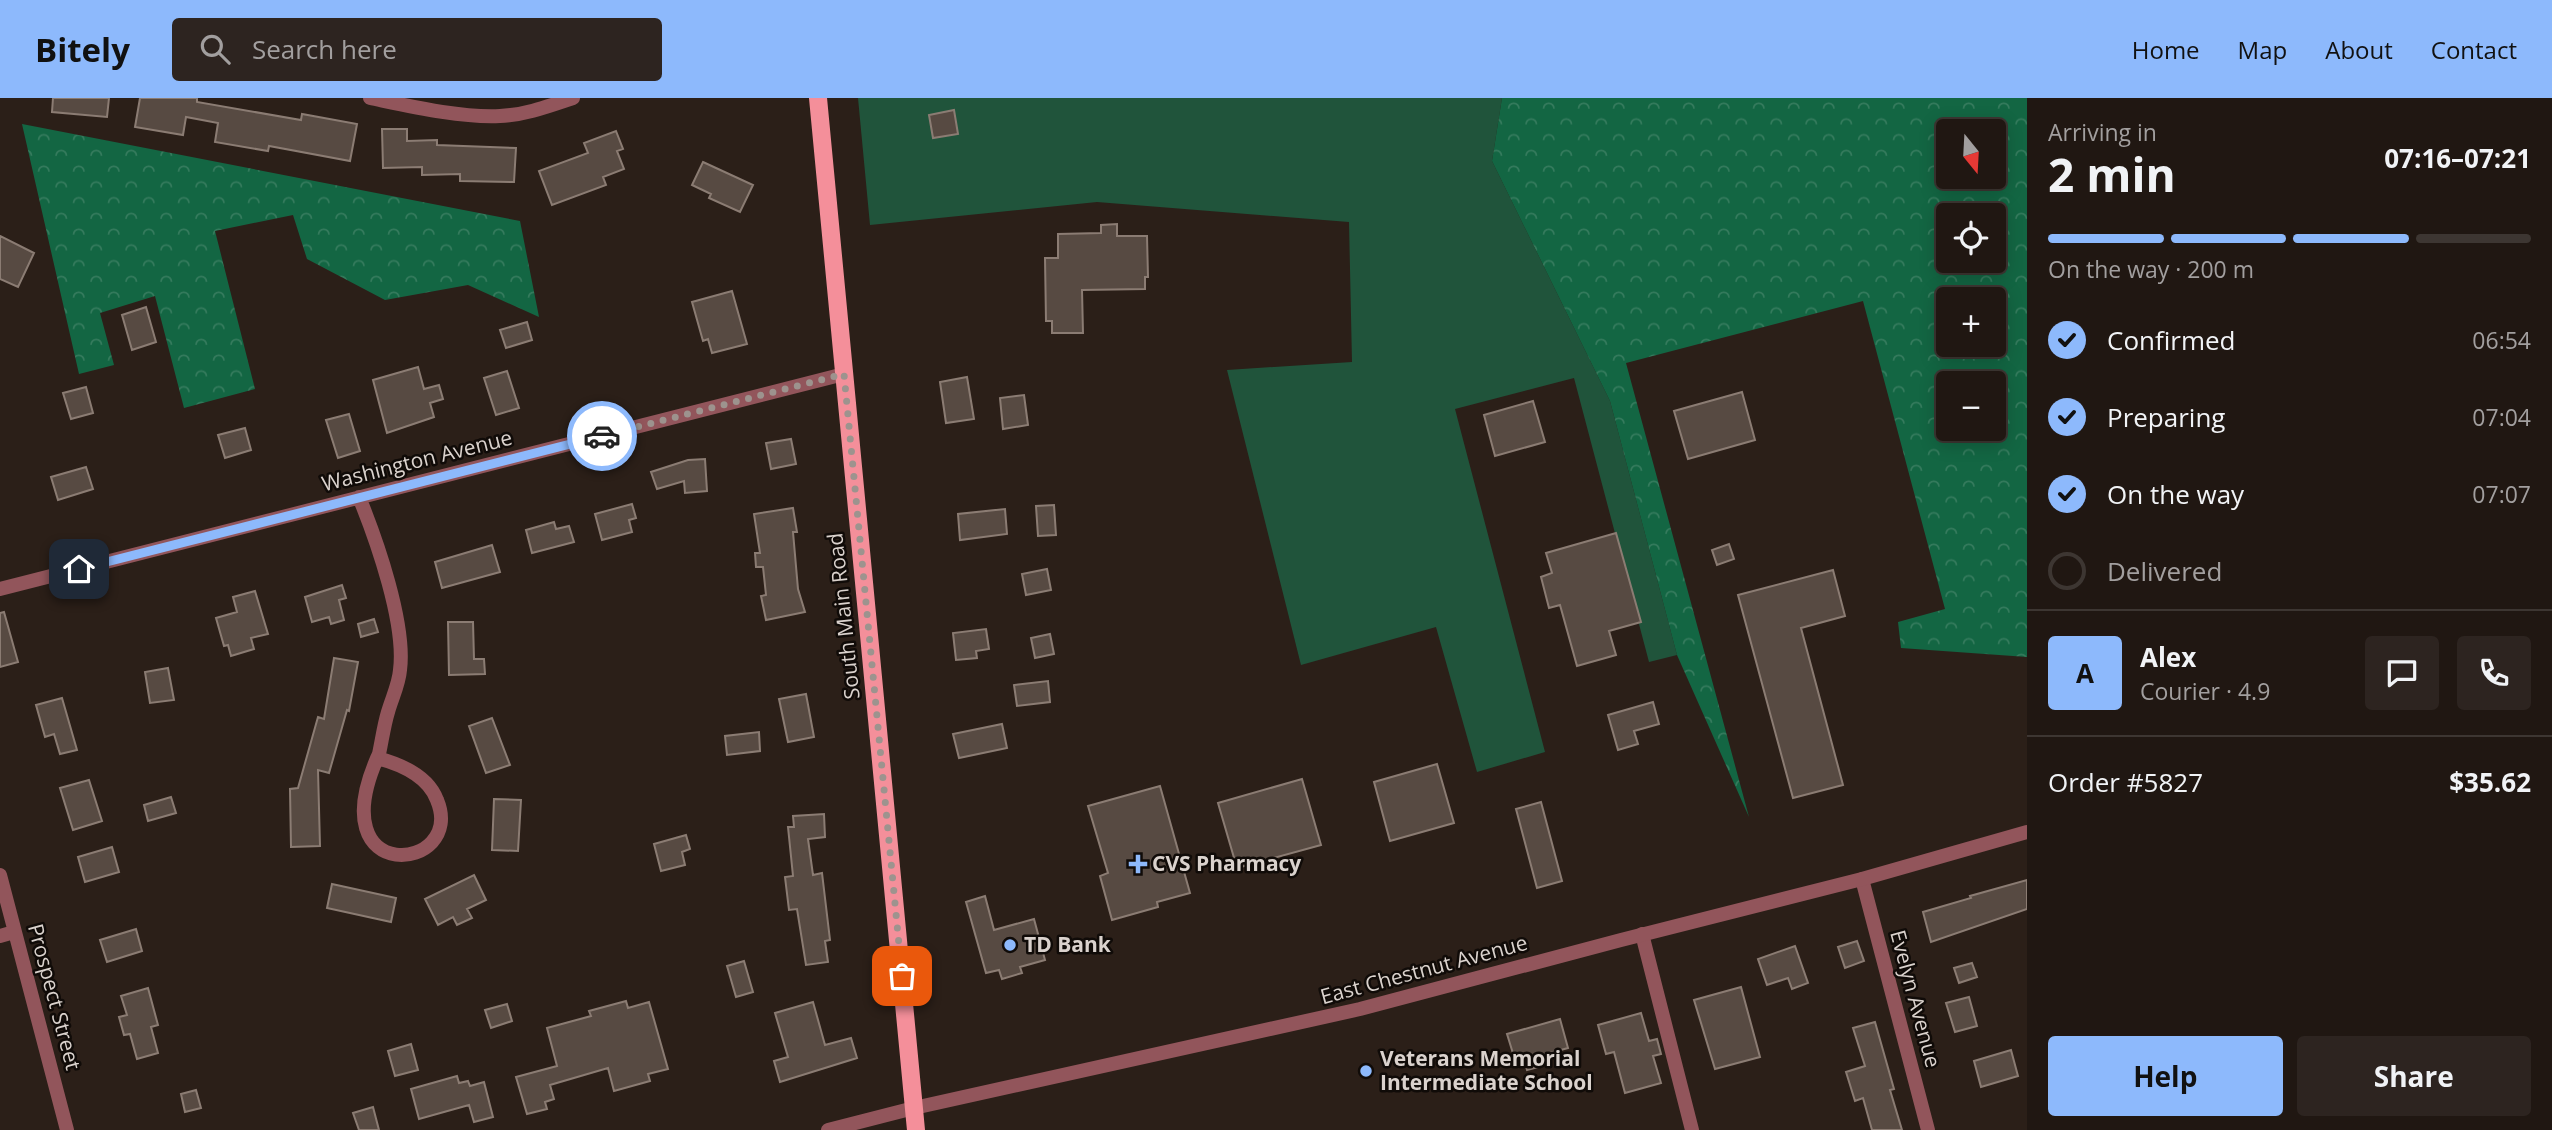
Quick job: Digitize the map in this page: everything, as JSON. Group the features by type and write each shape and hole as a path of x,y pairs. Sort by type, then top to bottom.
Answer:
{"main road":[{"name":"South Main Road","path":"818,98 916,1130"}],"street":[{"path":"370,98 433,110 498,117 534,111 573,98"},
{"name":"Washington Avenue","path":"0,589 844,374"},
{"path":"359,497 380,555 397,624 400,649 400,671 363,801 363,825 377,847 389,855 403,856 418,852 435,838 441,827 440,807 434,791 419,777 397,764 377,758"},
{"name":"East Chestnut Avenue","path":"828,1130 914,1108 1360,1009 1862,879 2027,832"},
{"name":"Prospect Street","path":"0,875 7,934 67,1130"},
{"name":"Evelyn Avenue","path":"1862,879 1928,1130"},
{"path":"1642,934 1688,1129"}],"green space":[{"path":"858,98 1502,98 1492,161 1610,401 1677,655 1649,662 1574,378 1455,409 1545,752 1477,772 1436,627 1301,665 1227,370 1352,362 1349,222 1097,202 870,225"},
{"path":"1502,98 2027,98 2027,657 1901,648 1898,622 1945,609 1863,301 1626,363 1749,817 1677,655 1610,401 1492,161"},
{"path":"22,124 520,221 539,317 468,285 385,300 307,259 293,215 215,231 255,389 184,408 155,296 100,313 114,365 79,374"}],"building":[{"path":"53,98 109,98 107,117 52,112"},
{"path":"140,98 197,98 197,102 301,120 302,114 357,124 350,161 269,146 268,151 215,142 218,123 186,117 183,135 135,127"},
{"path":"954,110 958,134 933,138 929,115"},
{"path":"382,129 407,129 407,141 437,140 437,145 516,148 514,182 460,181 460,174 422,175 422,167 383,168"},
{"path":"616,131 623,149 617,151 624,169 603,177 606,185 552,205 539,171 588,153 584,143"},
{"path":"703,162 753,185 740,212 709,198 711,194 692,185"},
{"path":"1117,224 1117,236 1147,236 1148,277 1145,277 1145,289 1082,290 1083,333 1052,333 1052,321 1046,321 1045,258 1058,258 1058,234 1101,233 1101,225"},
{"path":"0,236 34,253 18,287 0,279"},
{"path":"732,291 747,344 712,353 708,339 703,341 692,302"},
{"path":"146,307 156,342 132,350 122,315"},
{"path":"527,322 532,340 506,348 500,330"},
{"path":"418,367 424,389 439,385 443,399 430,403 434,417 387,433 373,380"},
{"path":"507,371 519,408 496,415 484,378"},
{"path":"967,377 974,419 946,423 940,382"},
{"path":"86,387 93,413 71,419 63,393"},
{"path":"1742,392 1755,440 1688,459 1674,411"},
{"path":"1024,395 1028,425 1003,429 1000,398"},
{"path":"1533,401 1545,442 1495,456 1484,415"},
{"path":"349,414 360,451 338,458 326,420"},
{"path":"245,428 251,450 225,458 218,435"},
{"path":"791,439 796,464 771,469 766,443"},
{"path":"705,459 707,491 685,493 684,481 657,489 651,472 688,460"},
{"path":"86,467 93,489 58,500 51,477"},
{"path":"632,504 636,518 629,520 632,532 602,540 595,514"},
{"path":"1054,505 1056,535 1038,536 1036,506"},
{"path":"793,508 797,532 793,532 798,589 805,612 766,620 761,596 766,595 763,567 756,567 755,553 760,553 754,514"},
{"path":"1005,509 1007,534 960,540 958,514"},
{"path":"554,522 556,529 569,526 574,542 532,553 526,530"},
{"path":"1616,533 1641,622 1609,631 1616,655 1577,666 1560,605 1549,608 1541,577 1552,573 1546,553"},
{"path":"1729,544 1734,559 1717,565 1712,550"},
{"path":"492,545 500,572 442,588 435,562"},
{"path":"1047,569 1051,590 1026,595 1022,574"},
{"path":"1833,570 1845,616 1801,628 1843,785 1793,798 1738,595"},
{"path":"342,585 346,598 339,600 344,620 331,624 329,617 312,622 305,597"},
{"path":"255,591 268,634 251,638 254,649 231,656 228,645 224,646 216,618 237,612 233,597"},
{"path":"4,612 18,662 0,667 0,613"},
{"path":"374,619 378,632 361,637 358,624"},
{"path":"448,622 473,622 474,659 484,659 485,674 449,675"},
{"path":"986,629 989,649 976,651 977,658 956,660 953,633"},
{"path":"1050,634 1054,654 1035,658 1031,638"},
{"path":"334,658 358,662 349,711 347,710 329,773 318,770 320,846 291,847 290,789 298,788 318,717 324,719"},
{"path":"168,668 174,700 150,703 145,672"},
{"path":"1048,681 1050,702 1017,706 1014,685"},
{"path":"806,694 814,737 788,742 779,699"},
{"path":"62,698 77,750 60,754 54,734 45,737 36,705"},
{"path":"1653,702 1659,724 1634,731 1638,744 1618,750 1608,715"},
{"path":"492,718 510,765 486,773 469,726"},
{"path":"1002,724 1007,748 959,758 953,734"},
{"path":"759,732 760,751 727,755 725,736"},
{"path":"1437,764 1454,823 1390,841 1374,782"},
{"path":"1302,779 1321,845 1237,868 1218,803"},
{"path":"89,780 102,821 73,830 60,788"},
{"path":"1160,786 1190,893 1157,902 1158,907 1112,920 1100,876 1108,873 1088,806"},
{"path":"171,797 176,813 148,821 144,805"},
{"path":"494,799 521,800 518,851 492,850"},
{"path":"1541,802 1562,881 1537,888 1516,809"},
{"path":"824,814 825,837 808,839 813,875 822,873 830,940 825,941 828,962 806,965 797,909 789,910 785,877 793,876 788,827 794,827 793,816"},
{"path":"686,835 690,849 682,852 685,865 661,871 654,844"},
{"path":"112,847 119,872 85,882 78,857"},
{"path":"474,875 486,900 467,909 472,918 457,925 453,917 438,925 425,899"},
{"path":"2027,880 2027,909 1931,942 1923,912"},
{"path":"332,884 396,898 391,922 327,908"},
{"name":"TD Bank","path":"985,896 994,930 1034,919 1045,960 1020,967 1022,973 1002,979 999,970 986,973 966,902"},
{"path":"136,929 142,951 107,962 100,940"},
{"path":"1857,941 1864,961 1845,968 1838,947"},
{"path":"1795,946 1808,983 1792,989 1788,978 1767,985 1758,959"},
{"path":"744,961 753,992 736,997 727,966"},
{"path":"1972,963 1977,977 1959,983 1954,968"},
{"path":"1741,987 1760,1057 1715,1069 1694,1000"},
{"path":"148,988 158,1025 151,1027 158,1053 137,1059 130,1034 124,1035 119,1017 127,1015 121,996"},
{"path":"1969,997 1977,1026 1955,1032 1946,1003"},
{"path":"626,1001 628,1008 649,1002 668,1069 648,1074 650,1081 614,1091 608,1068 550,1085 554,1099 545,1102 547,1109 527,1114 516,1077 557,1066 547,1028 591,1016 589,1011"},
{"path":"813,1002 825,1045 851,1038 857,1058 780,1082 774,1061 788,1057 775,1013"},
{"path":"507,1004 512,1021 491,1028 485,1010"},
{"path":"1641,1013 1649,1041 1657,1039 1661,1054 1653,1056 1661,1083 1625,1093 1614,1052 1606,1054 1598,1025"},
{"path":"1560,1019 1568,1048 1539,1056 1542,1066 1527,1070 1524,1057 1515,1060 1507,1034"},
{"path":"1875,1022 1894,1089 1890,1090 1902,1130 1872,1130 1863,1098 1855,1101 1846,1072 1865,1066 1853,1028"},
{"path":"411,1044 418,1070 395,1076 388,1051"},
{"path":"2011,1050 2018,1076 1981,1087 1974,1061"},
{"path":"457,1076 459,1083 468,1081 470,1086 484,1082 493,1117 474,1122 469,1105 419,1119 411,1089"},
{"path":"196,1090 201,1108 185,1112 181,1094"},
{"path":"373,1107 379,1130 359,1130 353,1113"}],"way so far":[{"path":"602,436 844,374 902,976"}],"place":[{"name":"CVS Pharmacy","path":"1138,864"},
{"name":"TD Bank","path":"1010,945"},
{"name":"Veterans Memorial Intermediate School","path":"1366,1071"}],"route":[{"path":"79,569 602,436"}]}
